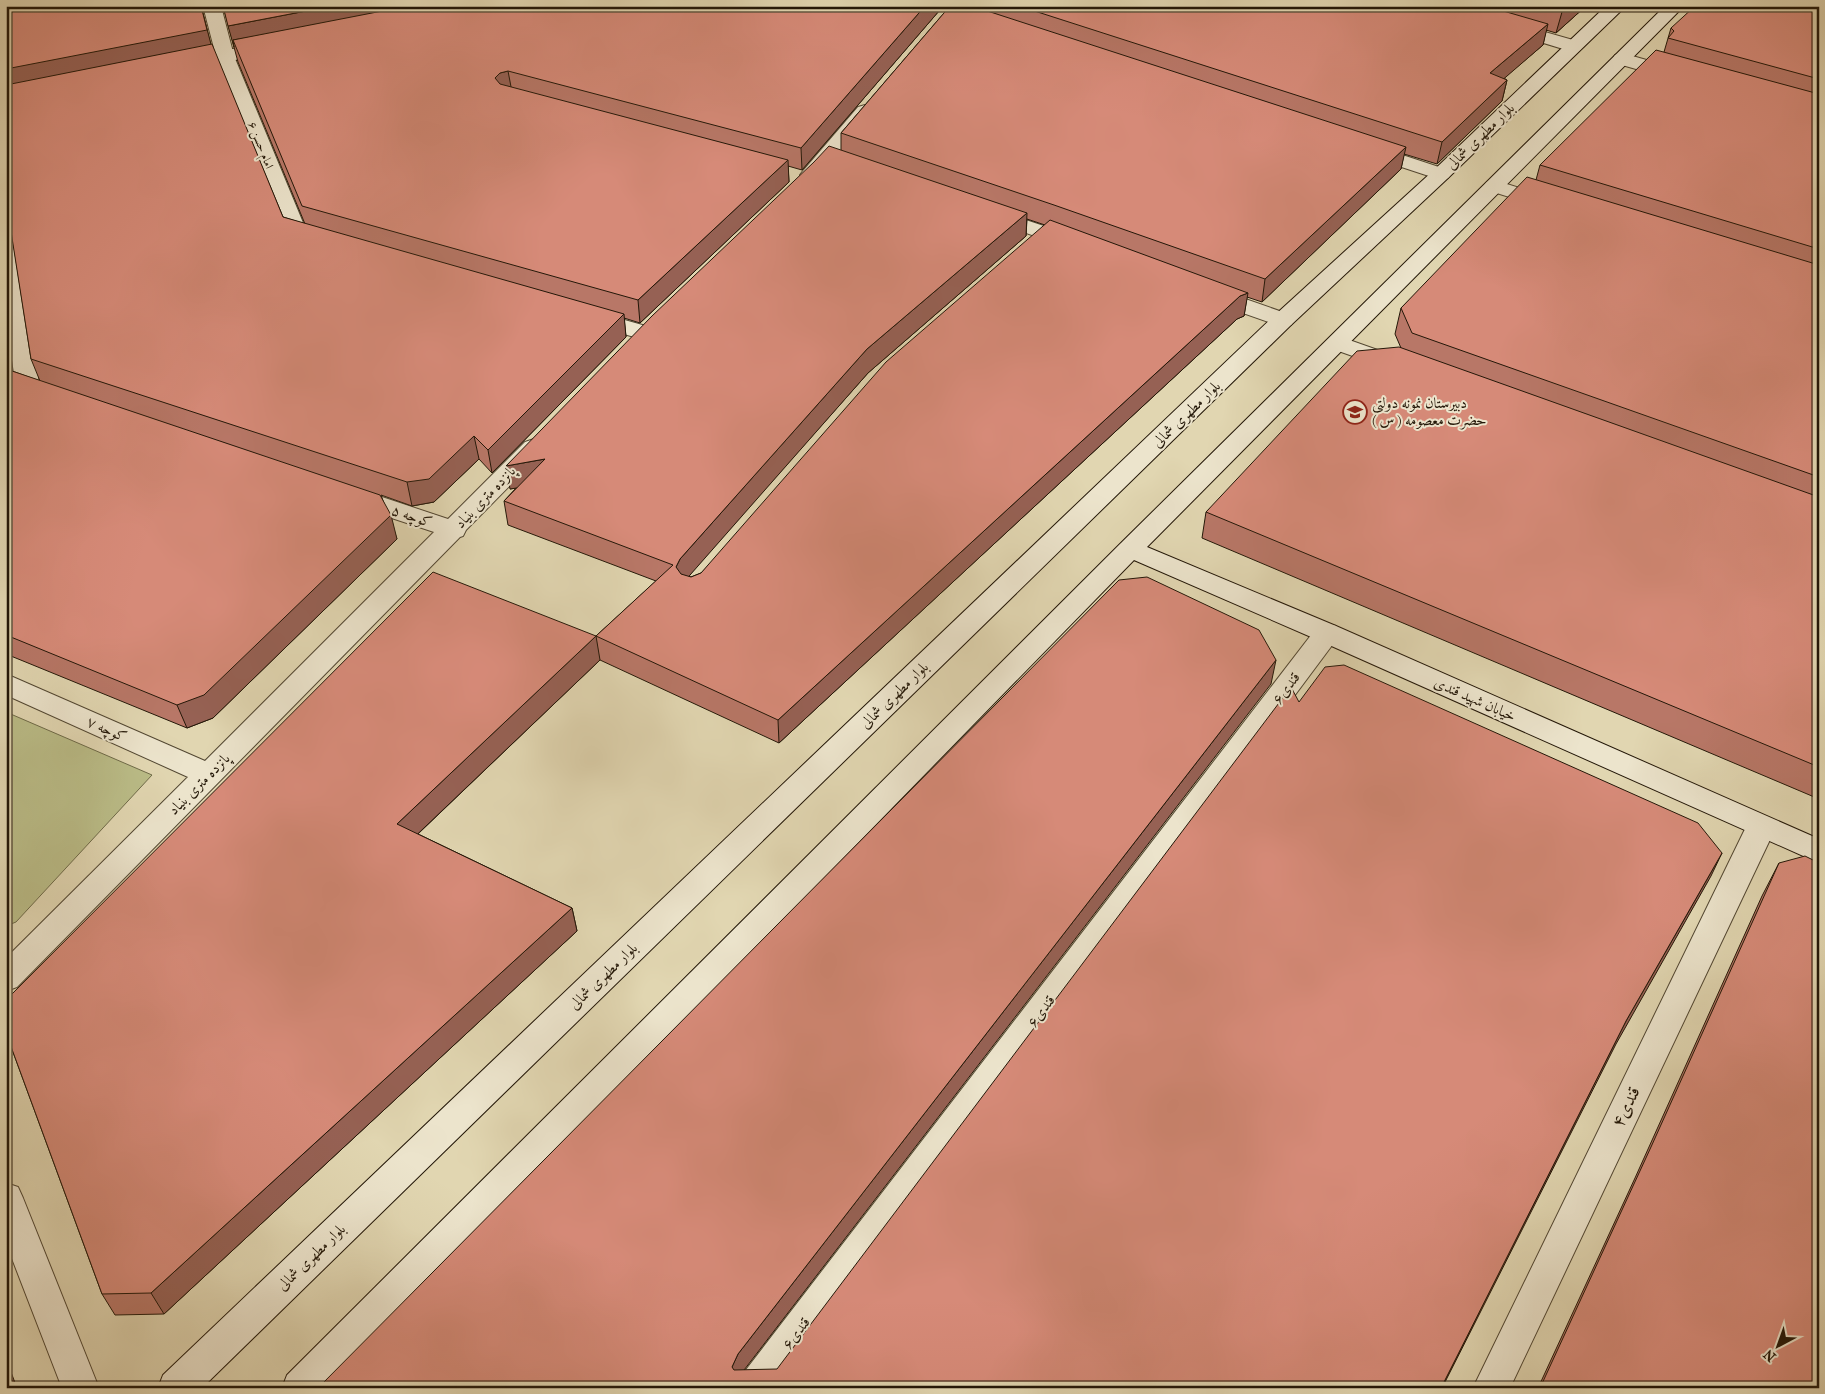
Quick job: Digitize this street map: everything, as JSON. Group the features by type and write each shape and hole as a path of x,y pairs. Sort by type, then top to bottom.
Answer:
{"street":[{"name":"امام حسن ۶","path":"212,6 225,56 297,234 335,244"},
{"name":"بلوار مطهری شمالی","path":"176,1388 1283,320 1441,174 1617,6"},
{"path":"300,1388 1130,549 1675,6"},
{"path":"1490,22 1573,46"},
{"path":"168,68 292,43"},
{"path":"1622,59 1697,80"},
{"path":"796,182 834,162 881,93"},
{"path":"1356,146 1441,174"},
{"path":"1494,186 1571,210"},
{"path":"972,208 1091,250"},
{"path":"1024,252 1045,233"},
{"path":"6,248 28,387 76,403"},
{"path":"1191,287 1283,320"},
{"path":"570,312 652,326 625,354"},
{"path":"1338,343 1412,370"},
{"name":"پانزده متری بنیاد","path":"6,978 454,530 550,431"},
{"name":"کوچه ۵","path":"331,488 454,530"},
{"name":"خیابان شهید قندی","path":"1130,549 1819,852"},
{"name":"قندی۶","path":"755,1388 1327,634"},
{"name":"کوچه ۷","path":"6,684 208,774"},
{"name":"قندی۴","path":"1491,1388 1761,827"},
{"path":"6,1198 81,1388"}],"green space":[{"path":"6,712 152,775 16,922 6,926"}],"building":[{"path":"6,6 201,6 207,30 6,69"},
{"path":"223,6 332,6 228,26"},
{"path":"408,6 925,6 801,148 508,71 500,73 495,78 500,84 788,160 638,300 302,206 233,40"},
{"path":"950,6 972,6 1406,147 1265,279 841,133"},
{"path":"1019,6 1486,6 1548,24 1490,73 1507,80 1442,142"},
{"path":"1541,6 1568,6 1562,12"},
{"path":"1695,6 1819,6 1819,79 1668,38 1674,31 1671,28"},
{"path":"212,44 283,217 624,314 488,450 474,436 429,479 407,482 31,359 10,225 6,220 6,85"},
{"path":"1656,50 1819,94 1819,249 1540,165"},
{"path":"829,146 1027,213 867,349 680,559 676,567 681,574 691,577 701,573 886,362 1050,220 1248,293 1240,296 778,720 596,636 673,565 504,501 545,459 506,466 652,316"},
{"path":"1527,177 1819,265 1819,477 1412,333 1401,308"},
{"path":"1399,347 1819,497 1819,767 1206,512 1357,351"},
{"path":"6,366 9,370 380,495 391,515 204,695 177,705 6,635"},
{"path":"433,572 596,636 397,824 572,908 151,1293 102,1294 6,1033 6,1000"},
{"path":"1147,577 1259,630 1276,660 738,1354 732,1367 734,1370 777,1369 1291,687 1299,702 1325,667 1344,665 1698,823 1722,853 1626,1021 1441,1388 318,1388 1119,580"},
{"path":"1805,856 1819,863 1819,1388 1540,1388 1779,863"}],"place":[{"name":"دبیرستان نمونه دولتی حضرت معصومه ( س )","path":"1355,412"}]}
